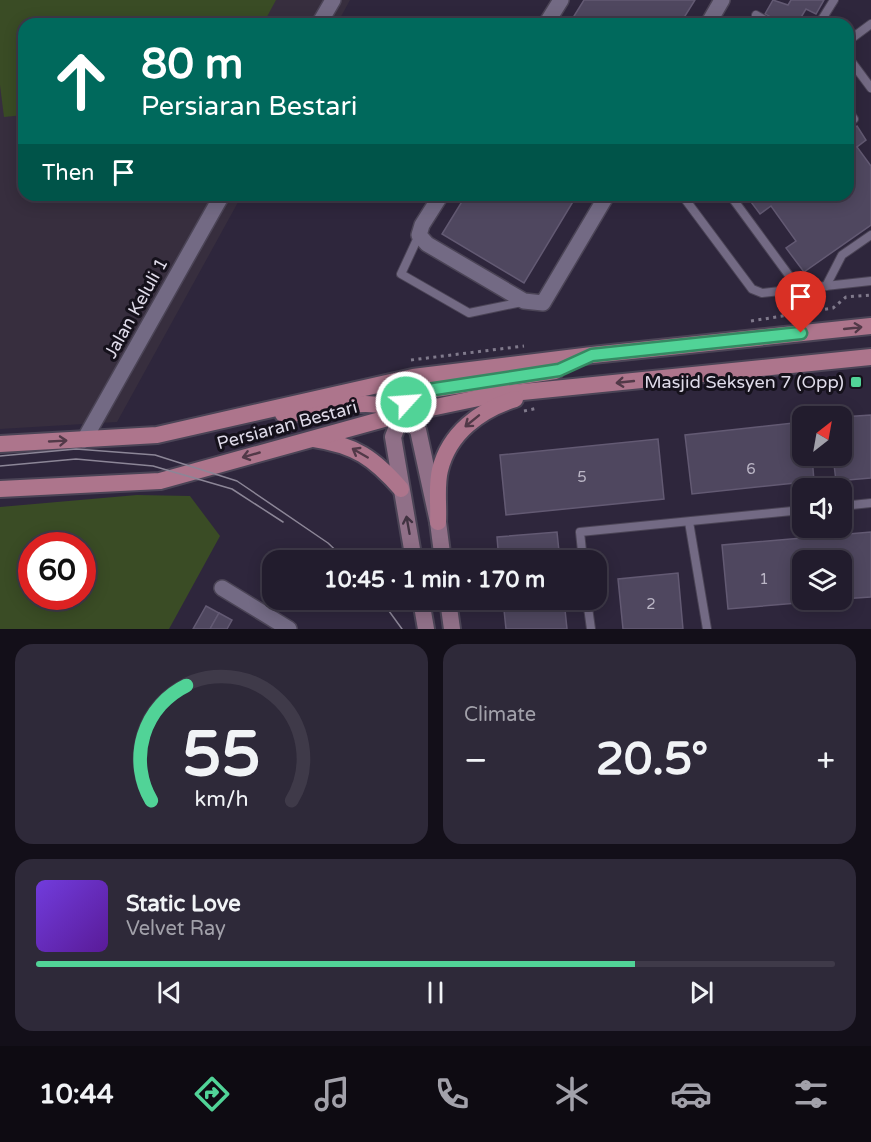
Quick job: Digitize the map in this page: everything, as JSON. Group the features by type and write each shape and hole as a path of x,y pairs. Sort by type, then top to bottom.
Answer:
{"main road":[{"name":"Persiaran Bestari","path":"0,444 158,435 413,377 592,355 871,326"},
{"path":"412,550 393,436 406,402 415,392 559,370 592,355"},
{"name":"Persiaran Bestari","path":"0,489 160,481 307,438 402,414 493,395 871,357"},
{"path":"438,522 440,470 449,447 460,430 480,415 502,403 544,390"},
{"path":"261,413 304,414 370,403 388,405 402,414 418,430 438,522 442,550"},
{"path":"307,438 336,443 357,450 377,463 401,489"},
{"path":"423,610 426,629"},
{"path":"449,610 452,629"}],"street":[{"path":"322,18 333,0"},
{"path":"550,18 561,0"},
{"path":"712,18 722,0"},
{"name":"Jalan Keluli 1","path":"84,440 219,201"},
{"path":"437,201 422,225 419,236 428,244 524,301 543,303 603,201"},
{"path":"222,588 289,629"}],"lane":[{"path":"823,18 834,0"},
{"path":"756,15 761,18"},
{"path":"854,37 871,24"},
{"path":"854,65 871,88"},
{"path":"686,201 752,289 762,293 871,281"},
{"path":"734,201 800,289"},
{"path":"826,286 842,255 871,235"},
{"path":"419,236 401,274 469,313 524,301"},
{"path":"861,282 871,275"},
{"path":"852,505 871,503"},
{"path":"582,550 580,532 792,511"},
{"path":"689,522 707,629"},
{"path":"588,610 591,629"}],"path":[{"path":"747,321 833,308 846,297 871,295"},
{"path":"409,360 535,344"}],"shaded area":[{"path":"0,0 350,0 340,18 18,18 18,201 239,201 117,422 0,429"}],"green space":[{"path":"0,0 276,0 266,18 18,18 18,116 4,117 0,85"},
{"path":"137,495 190,496 220,536 169,629 0,629 0,507"}],"building":[{"path":"584,0 695,0 684,18 573,18"},
{"path":"773,0 788,5 791,0 824,0 816,14 806,9 801,18 772,18 765,14"},
{"path":"857,126 866,140 857,147 871,166 871,225 804,272 786,248 796,241 771,206 760,214 751,202 854,201 854,128"},
{"path":"462,201 573,201 524,283 442,234"},
{"path":"871,415 871,478 836,478 834,466 852,466 852,416"},
{"path":"792,423 792,466 813,466 814,478 792,478 792,483 692,494 685,435"},
{"path":"658,439 664,499 506,515 500,455"},
{"path":"557,532 559,550 498,550 497,537"},
{"path":"871,532 871,597 852,598 852,550 792,550 792,604 728,609 722,545 802,538 852,538 852,534"},
{"path":"678,573 683,629 623,629 618,579"},
{"path":"206,606 219,613 210,629 193,629"},
{"path":"504,610 565,610 567,629 506,629"},
{"path":"219,613 232,620 227,629 210,629"}],"tram line":[{"path":"0,456 76,449 155,455 237,481 335,550"},
{"path":"0,466 76,459 153,466 232,489 283,522"},
{"path":"388,610 402,629"}],"place":[{"name":"Masjid Seksyen 7 (Opp)","path":"856,382"}],"route":[{"path":"406,402 415,392 559,370 592,355 801,333"}]}
